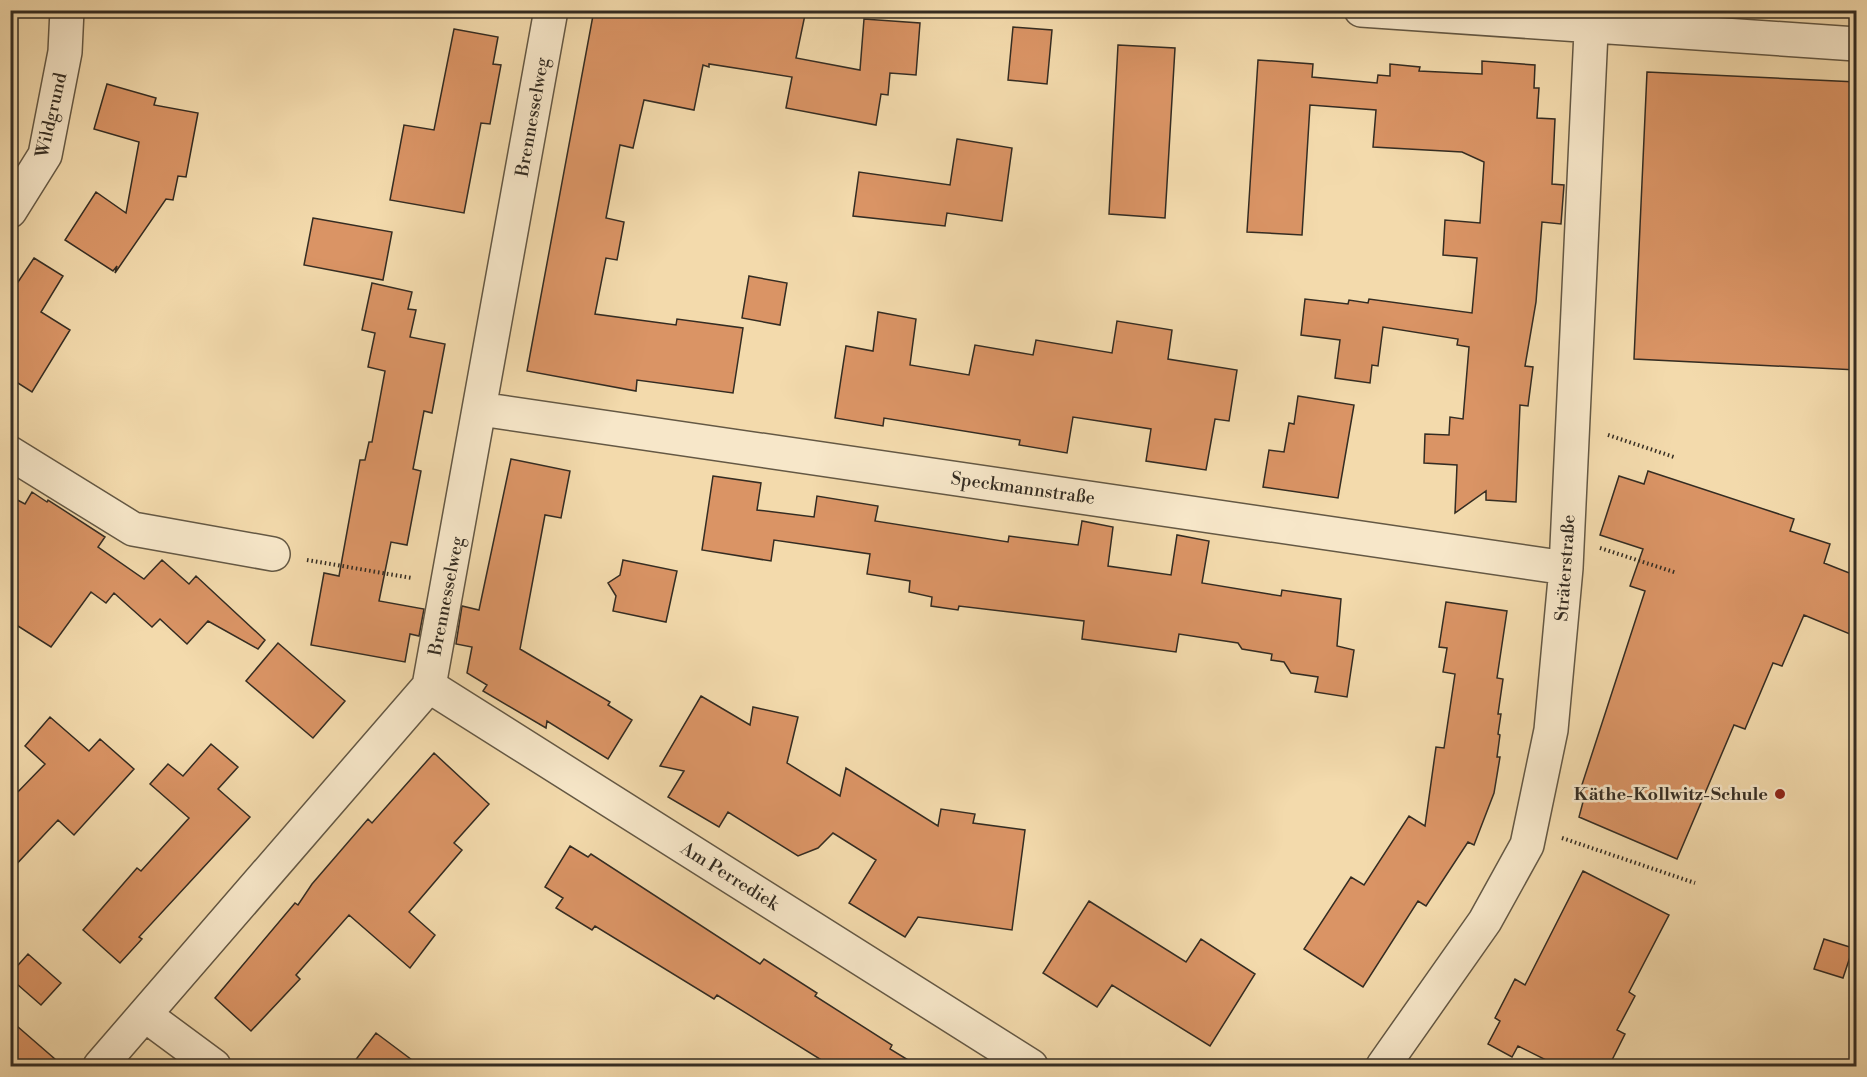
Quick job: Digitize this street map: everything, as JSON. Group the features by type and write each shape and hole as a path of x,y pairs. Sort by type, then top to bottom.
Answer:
{"street":[{"name":"Wildgrund","path":"10,211 45,155 65,52 67,10"},
{"name":"Brennesselweg","path":"429,686 551,10"},
{"path":"1360,10 1592,18 1857,44"},
{"name":"Sträterstraße","path":"1383,1066 1485,921 1527,845 1551,730 1567,552 1592,18"},
{"name":"Speckmannstraße","path":"480,409 1567,552"},
{"path":"10,453 133,529 273,554"},
{"path":"100,1066 429,686"},
{"name":"Am Perrediek","path":"429,686 1031,1066"},
{"path":"145,1015 213,1066"}],"path":[{"path":"1573,423 1674,457"},
{"path":"1567,552 1677,573"},
{"path":"273,554 448,585"},
{"path":"1530,827 1695,883"}],"building":[{"path":"594,10 806,10 796,58 860,70 864,19 920,23 916,75 890,73 888,95 881,94 876,125 786,108 792,77 709,64 709,67 703,65 694,110 644,100 633,148 620,145 606,218 624,222 617,260 606,258 595,314 676,325 677,319 743,328 733,393 637,380 636,391 527,371"},
{"path":"1013,27 1052,30 1047,84 1008,80"},
{"path":"454,29 498,37 493,64 501,65 490,124 481,123 464,213 390,200 404,125 434,130"},
{"path":"1118,45 1175,48 1165,218 1109,214"},
{"path":"1258,60 1313,64 1312,77 1377,83 1378,75 1390,76 1390,64 1420,67 1419,71 1482,74 1482,61 1535,65 1534,88 1539,88 1537,118 1555,119 1552,184 1564,185 1561,224 1542,222 1536,302 1525,366 1533,367 1528,406 1520,405 1516,502 1486,500 1486,491 1455,513 1457,465 1424,463 1425,434 1449,435 1450,417 1463,419 1469,347 1457,345 1458,339 1383,327 1378,366 1372,365 1370,383 1335,378 1340,340 1301,335 1305,299 1348,304 1349,300 1368,303 1369,299 1472,313 1477,258 1443,255 1445,220 1480,223 1484,162 1462,152 1373,147 1376,110 1310,105 1302,235 1247,232"},
{"path":"1647,72 1857,82 1857,370 1634,359"},
{"path":"107,84 156,98 154,105 198,113 186,177 178,176 173,200 166,199 115,273 117,266 113,271 65,240 96,192 126,213 139,142 94,129"},
{"path":"957,139 1012,148 1002,221 947,213 945,226 853,216 859,172 950,185"},
{"path":"313,218 392,232 383,280 304,265"},
{"path":"34,258 63,276 41,312 70,330 32,392 10,378 10,294"},
{"path":"749,276 787,283 780,325 742,318"},
{"path":"372,283 412,292 408,309 416,310 410,337 445,344 432,413 424,411 413,469 421,471 407,545 391,542 379,601 424,609 419,636 410,634 405,662 311,645 324,573 339,576 360,460 365,460 369,442 372,442 385,371 368,367 375,333 362,330"},
{"path":"878,312 916,319 910,365 969,375 975,345 1033,355 1036,340 1112,353 1117,321 1172,330 1168,359 1237,370 1229,421 1215,419 1206,470 1146,461 1151,429 1073,417 1067,453 1019,445 1020,440 884,418 883,426 835,418 846,346 873,351"},
{"path":"1298,396 1354,405 1338,498 1263,487 1269,450 1284,452 1289,423 1294,424"},
{"path":"511,459 570,471 561,518 545,515 520,649 610,702 608,705 632,720 608,759 547,721 546,728 483,691 487,685 467,673 472,647 456,644 462,606 479,610"},
{"path":"1648,471 1794,519 1790,531 1830,544 1824,563 1857,576 1857,637 1804,615 1782,666 1773,663 1745,729 1734,725 1677,859 1579,817 1583,802 1577,800 1645,591 1630,586 1643,549 1600,535 1619,476 1644,484"},
{"path":"713,476 761,483 757,510 814,517 817,496 878,506 875,521 1008,542 1009,536 1078,545 1082,521 1113,527 1108,566 1171,575 1177,535 1209,541 1202,583 1281,596 1282,590 1341,599 1337,646 1354,650 1347,697 1315,692 1318,677 1291,673 1284,662 1271,660 1272,654 1242,649 1238,643 1179,634 1176,652 1082,639 1084,621 959,606 958,610 931,606 932,597 909,592 910,581 867,574 870,554 774,540 771,561 702,550"},
{"path":"32,492 105,537 98,547 144,579 162,560 189,584 196,576 265,640 258,649 208,621 187,644 160,619 152,627 114,593 106,603 91,592 51,647 10,621 10,496 25,504"},
{"path":"623,560 677,571 666,622 613,611 616,596 608,583 620,575"},
{"path":"1446,602 1507,611 1497,678 1503,679 1498,714 1501,714 1497,757 1500,757 1494,793 1474,845 1468,842 1426,906 1418,901 1363,987 1304,949 1351,877 1364,885 1409,816 1425,826 1436,747 1444,748 1455,674 1443,672 1447,648 1439,647"},
{"path":"278,643 345,701 313,738 246,681"},
{"path":"701,696 750,725 753,707 798,717 787,763 840,796 846,768 938,826 941,809 975,814 973,823 1025,830 1012,930 918,917 905,937 849,903 876,860 833,833 818,848 798,856 728,812 719,827 668,797 684,771 660,766"},
{"path":"50,717 89,751 100,739 134,769 74,835 58,820 10,871 10,800 45,764 25,746"},
{"path":"211,744 238,767 218,789 250,817 139,937 142,939 120,963 83,930 137,868 141,871 189,818 150,784 168,764 183,776"},
{"path":"434,753 489,804 454,843 462,850 409,912 435,935 410,968 349,915 296,975 300,979 251,1031 215,998 295,903 298,905 312,884 368,819 372,823"},
{"path":"570,846 588,857 591,854 760,964 764,959 817,993 815,996 892,1045 890,1049 918,1066 831,1066 717,995 714,999 595,926 592,930 556,908 563,898 545,887"},
{"path":"1583,871 1669,915 1629,992 1635,996 1617,1030 1625,1034 1609,1066 1558,1066 1518,1046 1512,1057 1488,1044 1500,1021 1495,1018 1515,979 1525,985"},
{"path":"1089,901 1186,962 1201,939 1255,974 1210,1046 1112,985 1097,1007 1043,973"},
{"path":"1824,939 1853,948 1843,978 1814,969"},
{"path":"28,954 61,983 41,1005 10,978 10,974"},
{"path":"10,1020 63,1066 19,1066 10,1059"},
{"path":"376,1033 420,1066 351,1066"}],"place":[{"name":"Käthe-Kollwitz-Schule","path":"1780,794"}]}
